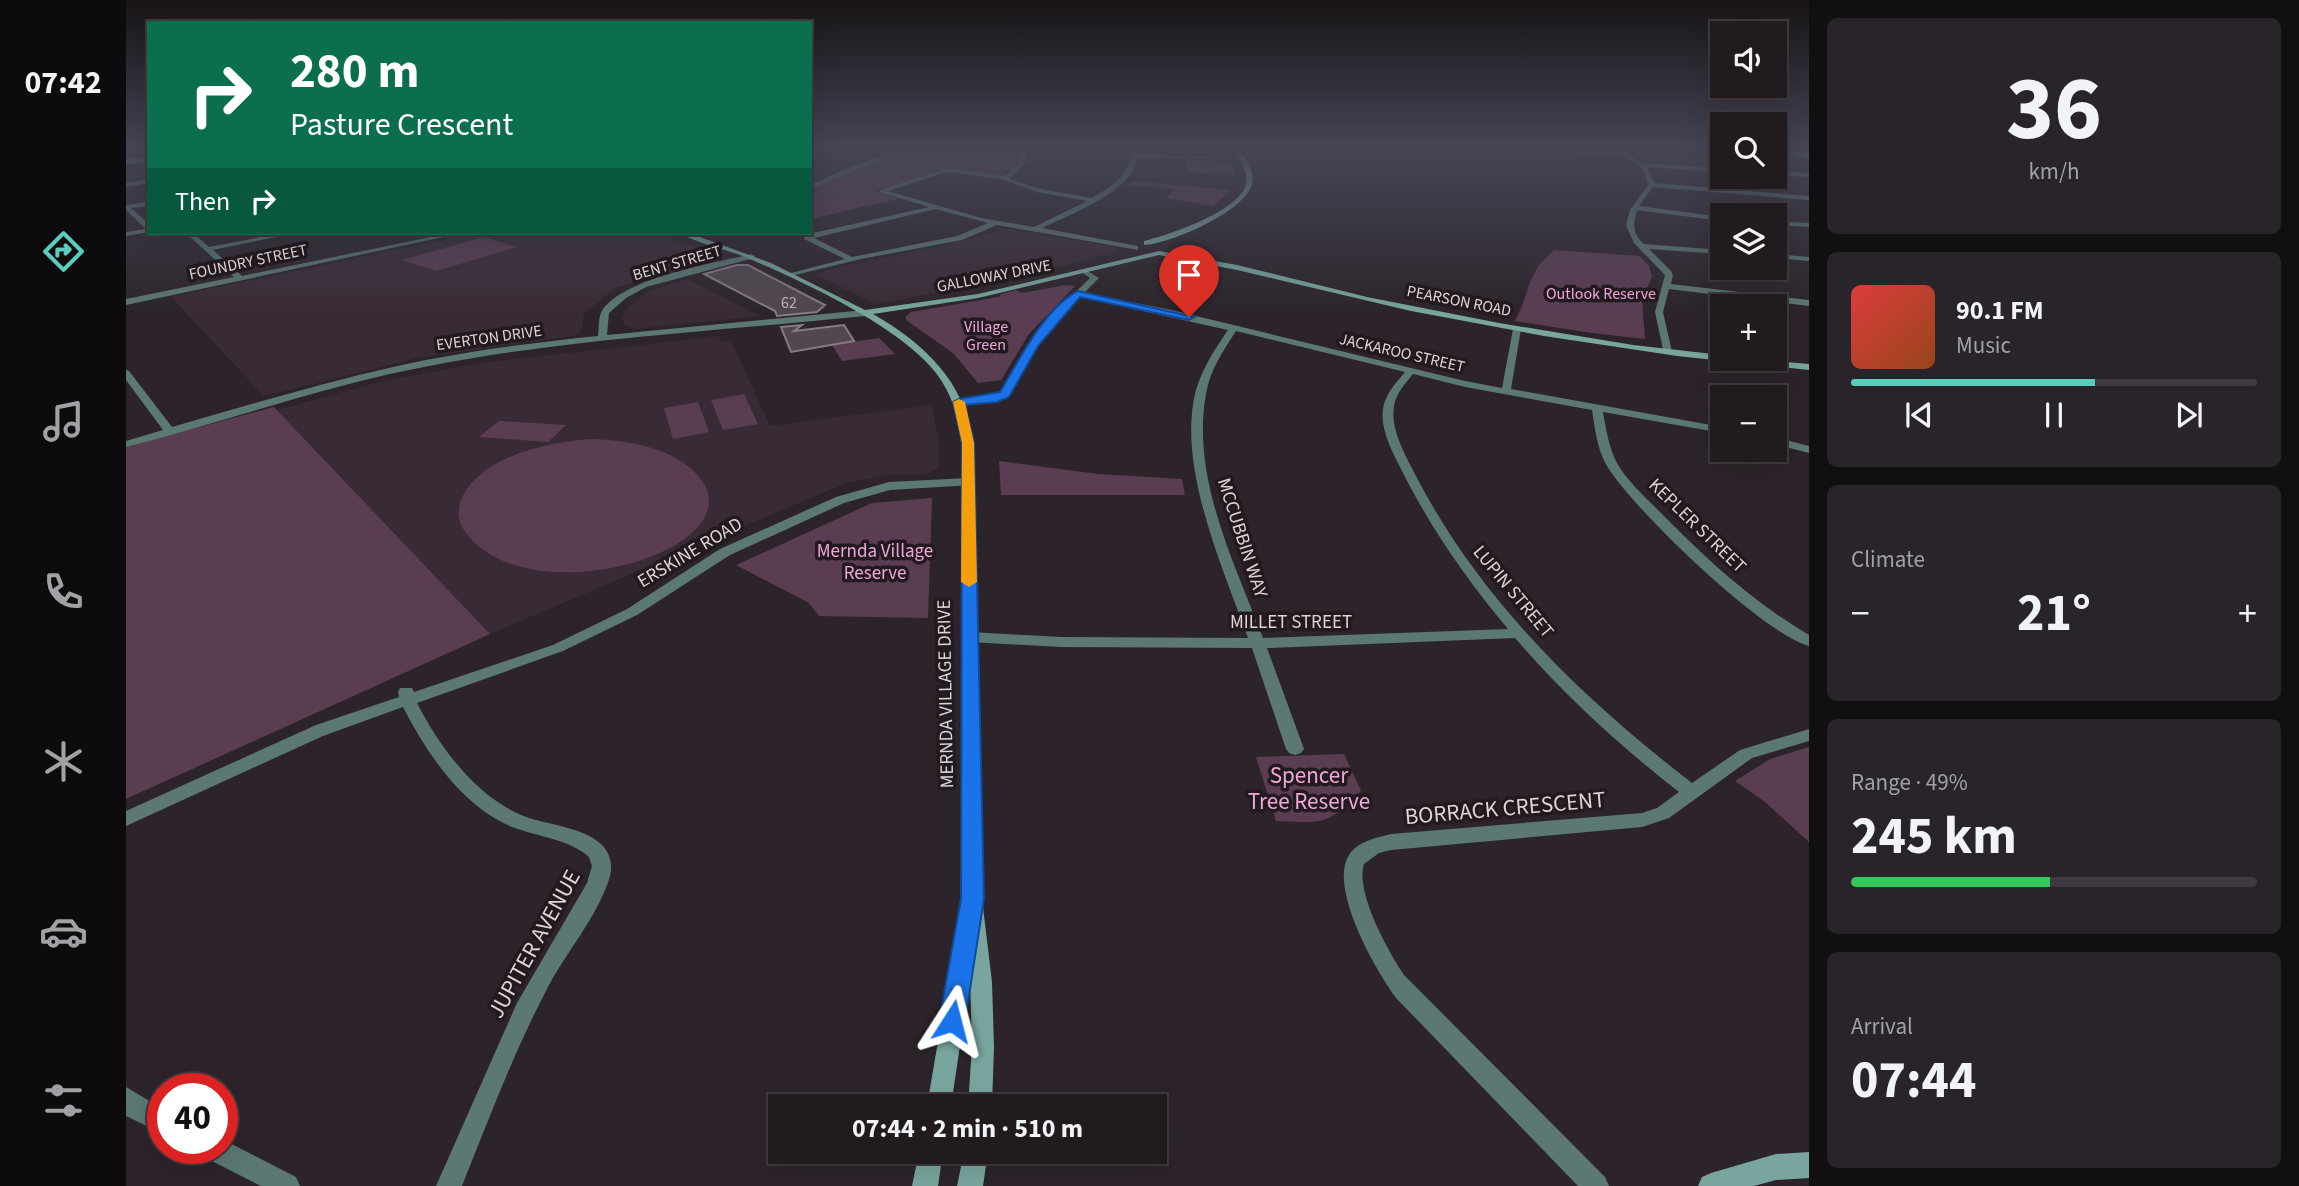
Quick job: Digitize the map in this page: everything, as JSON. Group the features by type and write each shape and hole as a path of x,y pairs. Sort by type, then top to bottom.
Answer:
{"street":[{"path":"932,204 995,223 1033,230 1111,242 1146,243"},
{"path":"1033,230 1083,204"},
{"path":"1126,259 1136,245 1171,238 1234,204"},
{"path":"1638,204 1629,218 1629,228 1641,246 1669,275 1668,286 1660,300 1659,312 1667,352"},
{"path":"851,259 807,237 938,206"},
{"path":"131,208 147,227"},
{"path":"1636,208 1710,217"},
{"path":"791,274 959,238 995,223"},
{"path":"1787,224 1809,225"},
{"path":"126,234 147,229"},
{"path":"191,235 240,278"},
{"path":"207,249 281,235"},
{"name":"FOUNDRY STREET","path":"126,302 449,235"},
{"name":"MERNDA VILLAGE DRIVE","path":"689,235 751,256 791,274 889,327 921,351 947,380 959,402 966,426 968,486 972,899 981,982 983,1047 981,1094"},
{"path":"1111,242 1158,253 1168,248 1171,238"},
{"name":"PEARSON ROAD","path":"1146,243 1194,258"},
{"path":"1641,246 1710,251"},
{"name":"PEARSON ROAD","path":"1158,253 1194,258 1377,301 1517,329 1710,357"},
{"name":"GALLOWAY DRIVE","path":"865,313 978,296 1158,253"},
{"name":"BENT STREET","path":"602,340 605,312 632,290 751,256"},
{"path":"1787,257 1809,259"},
{"path":"959,402 997,398 1005,394 1033,345 1054,318 1096,278 1084,271"},
{"path":"1668,286 1809,303"},
{"name":"JACKAROO STREET","path":"1078,294 1506,393 1710,428"},
{"name":"EVERTON DRIVE","path":"126,443 343,383 433,362 602,340 865,313"},
{"name":"MCCUBBIN WAY","path":"1234,328 1215,353 1204,379 1197,406 1197,439 1209,509 1295,749"},
{"path":"1506,393 1517,329"},
{"path":"1787,365 1809,367"},
{"name":"LUPIN STREET","path":"1410,372 1389,405 1394,440 1430,515 1463,563 1521,633 1618,733 1692,793"},
{"path":"127,375 169,431"},
{"name":"KEPLER STREET","path":"1597,409 1603,442 1613,466 1637,495 1670,530 1753,606 1809,641"},
{"path":"1787,444 1809,450"},
{"name":"ERSKINE ROAD","path":"126,819 315,732 406,695 558,648 632,612 725,552 776,527 858,493 881,487 909,485 968,486"},
{"name":"MILLET STREET","path":"970,642 1342,642 1521,633"},
{"name":"JUPITER AVENUE","path":"406,695 422,727 472,792 514,820 590,846 600,857 602,867 593,891 551,961 510,1038 449,1186"},
{"name":"BORRACK CRESCENT","path":"1596,1186 1397,983 1384,965 1352,885 1354,862 1362,852 1378,844 1619,824 1663,813 1746,754 1809,735"},
{"name":"MERNDA VILLAGE DRIVE","path":"941,1094 972,899"},
{"path":"126,1099 147,1114"},
{"path":"238,1161 287,1186"},
{"path":"925,1186 929,1164"},
{"path":"970,1186 974,1164"},
{"path":"1711,1186 1776,1167 1809,1165"}],"shaded area":[{"path":"1005,229 1117,247 1118,251 1015,279 875,304 817,275 827,270 947,245"},
{"path":"468,235 658,235 720,255 719,258 615,288 584,314 581,332 573,336 422,357 264,396 171,297"},
{"path":"688,279 760,316 634,329 625,325 622,318 626,309 649,291"},
{"path":"719,336 721,342 731,341 770,426 931,405 939,441 938,469 927,474 886,475 846,483 490,634 277,410 380,382 479,363"}],"green space":[{"path":"812,204 874,204 812,219"},
{"path":"483,237 517,247 436,271 402,260"},
{"name":"Outlook Reserve","path":"1554,250 1640,256 1649,266 1652,277 1642,300 1645,339 1515,321 1533,275"},
{"name":"Village Green","path":"1066,285 1075,286 1029,334 1001,380 978,383 953,353 906,320 906,316 911,312 999,297 1016,290 1021,293"},
{"path":"879,338 895,354 842,361 832,345"},
{"path":"744,394 758,424 723,430 711,400"},
{"path":"698,402 709,432 673,439 664,408"},
{"path":"274,407 490,634 126,799 126,447"},
{"path":"499,421 566,425 548,442 479,437"},
{"path":"592,439 621,441 650,448 678,459 690,468 700,478 709,504 696,528 668,549 628,564 583,572 538,570 497,558 462,528 459,517 461,500 467,489 491,466 541,447"},
{"path":"999,461 1098,474 1182,479 1185,495 1001,495"},
{"name":"Mernda Village Reserve","path":"932,498 928,618 819,616 809,603 736,565 872,503"},
{"path":"1809,747 1809,842 1765,802 1735,781 1770,759"},
{"name":"Spencer Tree Reserve","path":"1344,754 1361,791 1350,802 1324,820 1276,821 1256,757"}],"building":[{"path":"737,265 748,265 825,305 817,312 777,316 775,311 704,274"},
{"path":"802,325 794,331 844,325 854,341 791,352 781,327"}],"slow traffic":[{"path":"959,402 968,443 969,582"}],"route":[{"path":"952,1021 972,899 968,443 959,402 997,398 1005,394 1033,345 1054,318 1078,294 1189,317"}]}
